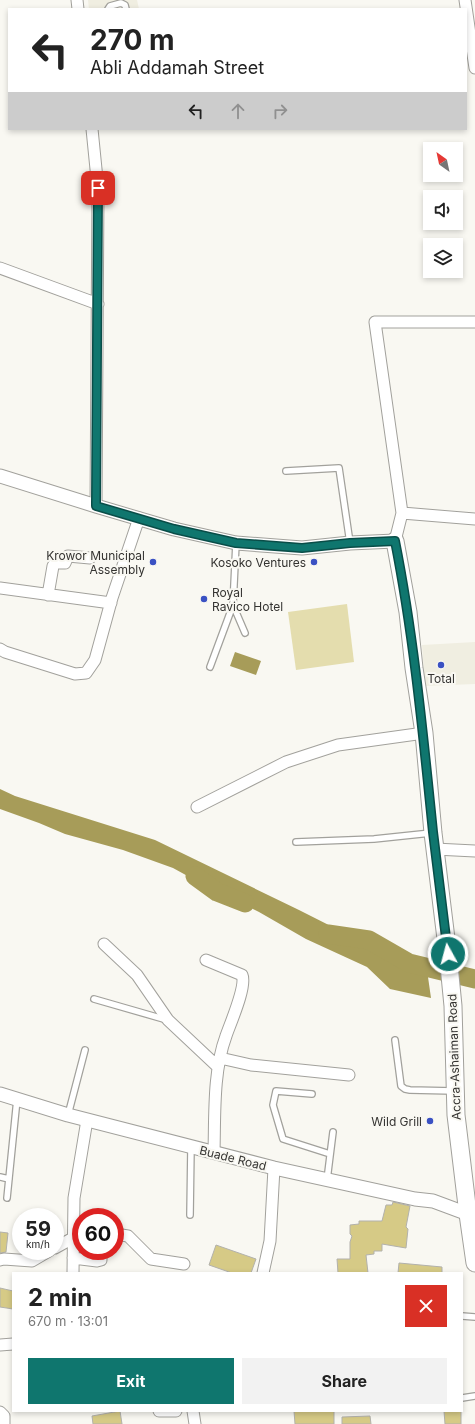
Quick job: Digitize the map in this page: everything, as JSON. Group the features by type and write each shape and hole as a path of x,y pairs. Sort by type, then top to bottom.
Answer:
{"main road":[{"name":"Accra-Ashaiman Road","path":"395,541 408,612 414,668 424,733 434,841 448,954 452,1006 456,1115 466,1177 468,1214 475,1263"}],"street":[{"path":"466,0 475,68"},
{"path":"92,130 98,188 96,506"},
{"path":"0,268 98,304"},
{"path":"0,476 174,529 236,543 302,548 350,543 395,541 402,513 375,322 475,322"},
{"path":"402,513 475,519"},
{"path":"0,649 5,652 75,674 86,673 95,660 111,603 138,518"},
{"path":"48,595 53,566 55,563 65,563 68,556 90,558"},
{"path":"0,588 111,603"},
{"path":"197,807 286,762 338,745 424,733"},
{"path":"434,841 475,851"},
{"path":"104,944 137,975 168,1020 219,1062 349,1076"},
{"path":"206,960 242,975 244,981 219,1062 214,1152"},
{"name":"Buade Road","path":"0,1094 68,1115 191,1147 327,1180 415,1199 433,1201 468,1214"},
{"path":"74,1208 74,1198 87,1120"},
{"path":"263,1272 270,1241 274,1168"},
{"path":"124,1235 128,1236 151,1259 184,1264"},
{"path":"0,1260 12,1260"},
{"path":"18,1260 34,1260"},
{"path":"73,1260 73,1272"},
{"path":"89,1260 101,1260"},
{"path":"0,1345 12,1344"},
{"path":"0,1412 4,1416 4,1424"},
{"path":"193,1412 195,1424"}],"lane":[{"path":"109,8 110,6 121,3 125,5 126,8"},
{"path":"286,471 339,468 350,543"},
{"path":"210,667 233,605 236,543"},
{"path":"233,605 245,633"},
{"path":"296,842 374,839 434,841"},
{"path":"94,999 168,1020"},
{"path":"395,1040 401,1086 410,1090 454,1091"},
{"path":"68,1115 85,1050"},
{"path":"312,1094 276,1091 273,1107 283,1139 330,1154"},
{"path":"7,1198 17,1099"},
{"path":"327,1180 332,1132"},
{"path":"190,1215 191,1147"},
{"path":"0,1177 9,1178"},
{"path":"463,1316 475,1317"},
{"path":"463,1398 475,1396"}],"shaded area":[{"path":"88,0 137,0 139,8 89,8"},
{"path":"347,604 354,662 296,670 288,612"},
{"path":"475,642 475,684 425,686 422,645"},
{"path":"235,652 261,661 256,675 230,666"},
{"path":"0,789 15,796 155,840 299,910 428,977 431,998 390,989 367,967 306,939 259,912 173,868 123,850 65,834 0,809"}],"building":[{"path":"393,1202 410,1206 406,1227 408,1229 406,1248 382,1244 382,1251 374,1251 374,1254 366,1255 368,1272 338,1272 337,1259 350,1259 350,1242 352,1236 350,1234 350,1225 359,1224 359,1221 382,1221 386,1205 392,1205"},
{"path":"0,1232 8,1233 6,1252 0,1253"},
{"path":"216,1245 256,1259 251,1272 229,1272 209,1265"},
{"path":"399,1263 442,1267 442,1272 398,1272"},
{"path":"0,1288 12,1291 12,1309 0,1307"},
{"path":"120,1412 122,1424 93,1424 92,1416"},
{"path":"294,1412 334,1412 334,1424 295,1424"},
{"path":"444,1412 461,1412 461,1424 445,1424"},
{"path":"370,1416 371,1424 342,1424 342,1417"}],"waterway":[{"path":"195,876 217,892 245,903"},
{"path":"328,934 369,940 409,963 475,979"}],"place":[{"name":"Krowor Municipal Assembly","path":"153,562"},
{"name":"Kosoko Ventures","path":"314,562"},
{"name":"Royal Ravico Hotel","path":"204,599"},
{"name":"Total","path":"441,665"},
{"name":"Wild Grill","path":"430,1121"}],"route":[{"path":"98,188 96,506 174,529 236,543 302,548 350,543 395,541 408,612 414,668 424,733 433,833 448,954"}]}
